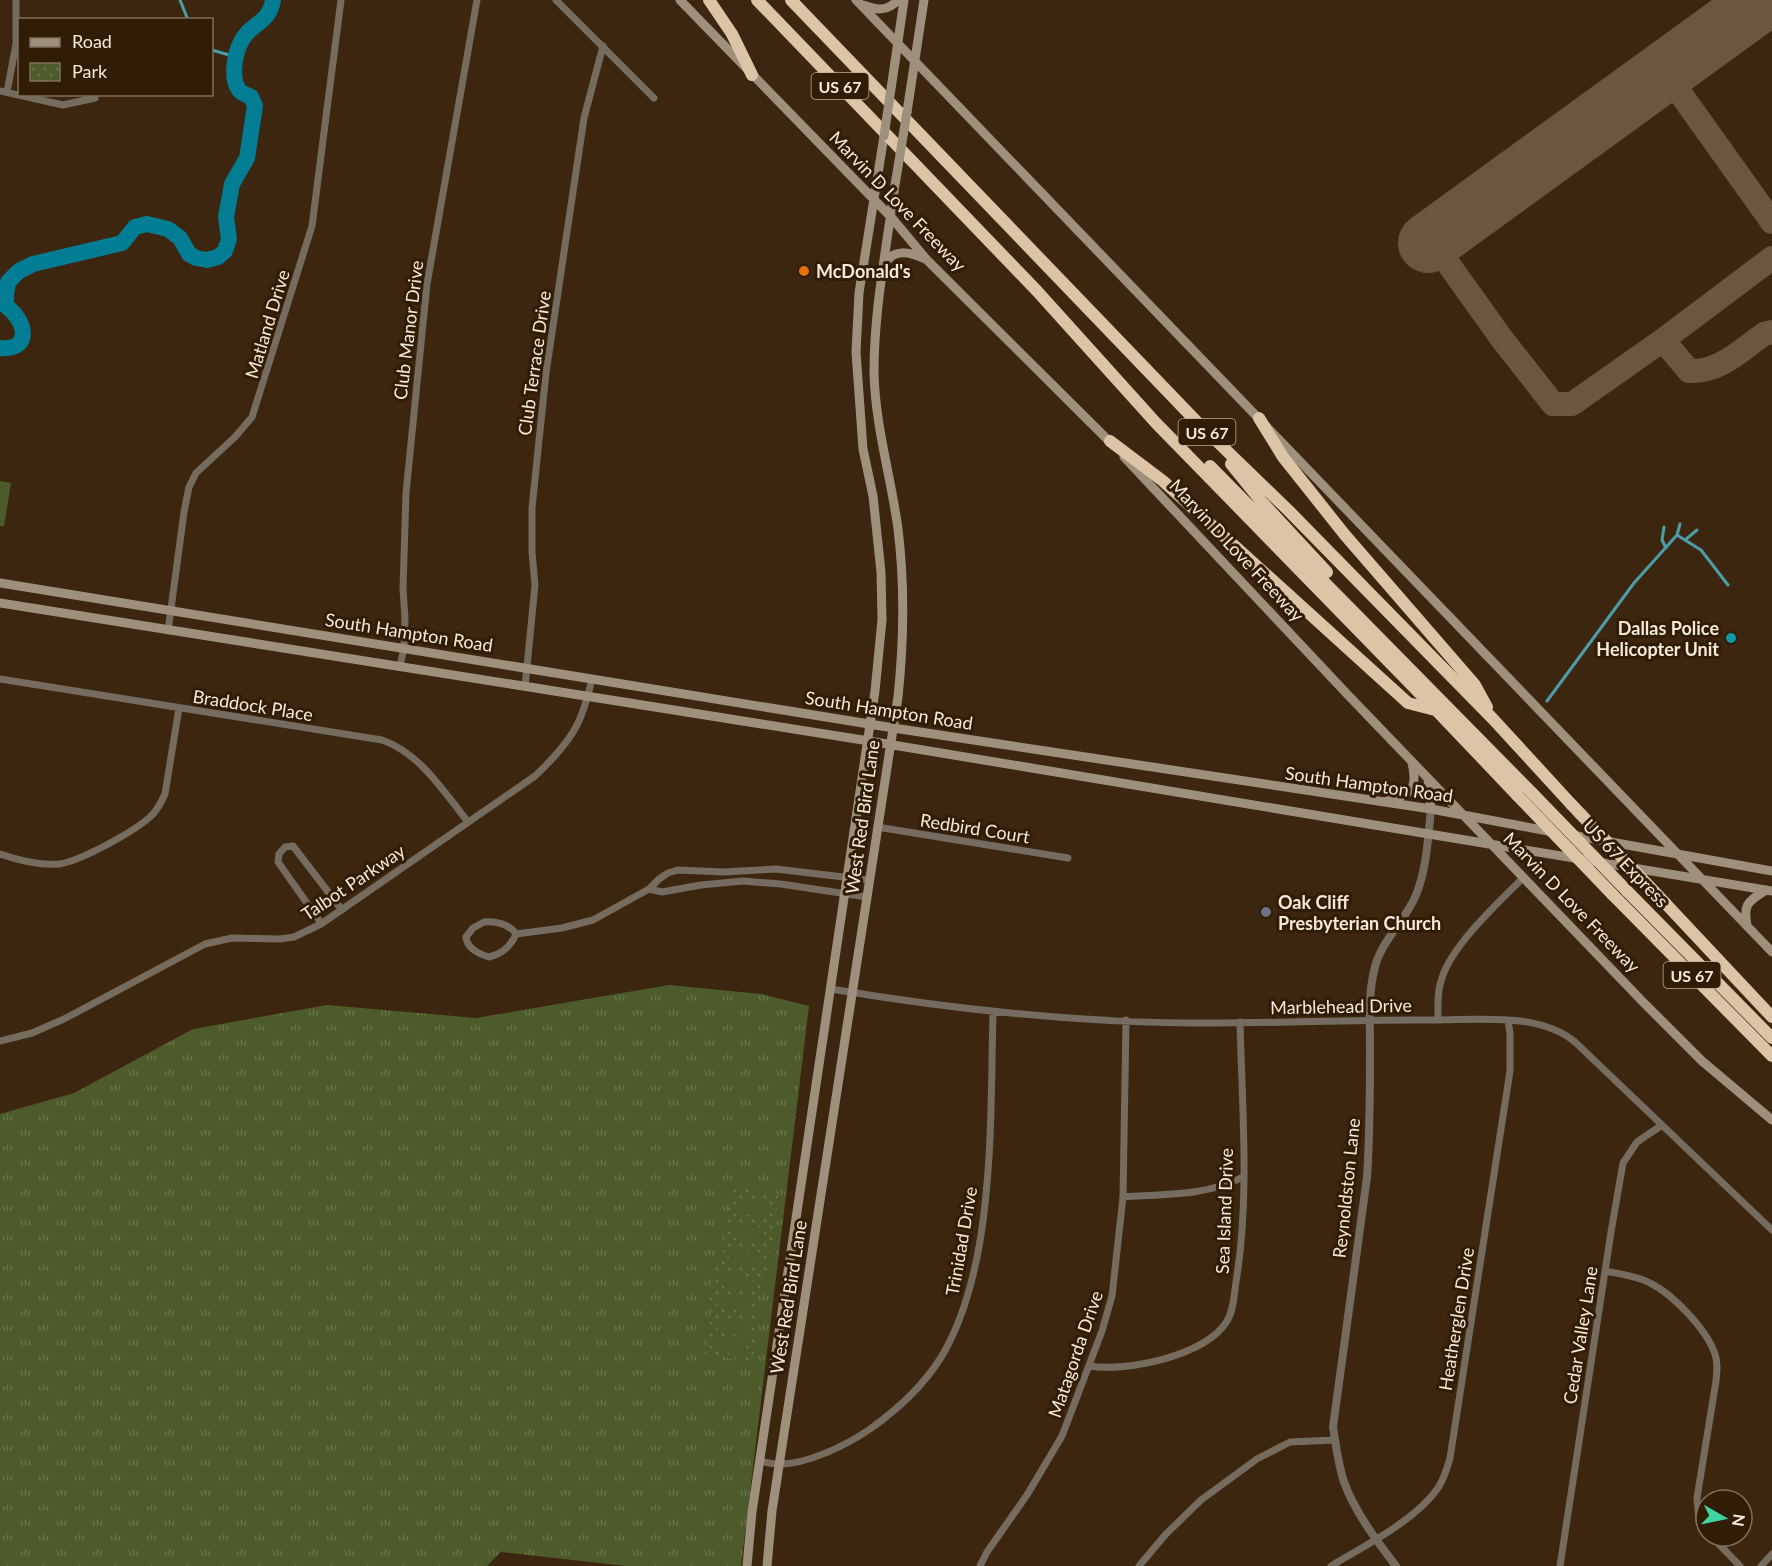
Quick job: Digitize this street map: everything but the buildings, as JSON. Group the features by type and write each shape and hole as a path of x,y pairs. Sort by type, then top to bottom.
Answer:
{"highway":[{"path":"710,0 732,34 752,75"},
{"name":"Marvin D Love Freeway","path":"757,0 1037,291 1156,423 1772,1056"},
{"name":"US 67","path":"791,0 1196,421 1289,511 1493,719 1772,1017"},
{"path":"1259,418 1282,457 1345,535 1475,685 1493,719"},
{"path":"1196,421 1261,501 1455,712"},
{"path":"1156,423 1178,435 1455,712"},
{"path":"1110,441 1163,481 1408,703 1437,711"},
{"name":"US 67 Express","path":"1455,712 1772,1038"}],"main road":[{"name":"Marvin D Love Freeway","path":"680,0 891,217 927,260 1110,441 1642,1002 1702,1061 1772,1120"},
{"path":"859,3 881,10 892,6 898,0"},
{"name":"West Red Bird Lane","path":"747,1566 752,1512 869,741 882,620 877,530 863,449 856,372 856,335 860,293 904,0"},
{"name":"West Red Bird Lane","path":"767,1566 779,1464 898,697 904,637 904,594 898,528 874,372 882,275 924,0"},
{"path":"859,3 1772,952"},
{"path":"882,275 886,261 900,252 913,253 927,260"},
{"path":"856,335 876,336"},
{"path":"877,530 898,528"},
{"name":"South Hampton Road","path":"0,583 892,728 1463,814 1772,871"},
{"name":"South Hampton Road","path":"0,603 890,744 1769,891"},
{"path":"280,648 283,629"},
{"path":"1381,802 1410,791 1415,778 1411,760"},
{"path":"1149,787 1152,767"},
{"path":"1202,796 1205,776"},
{"path":"1428,777 1431,809"},
{"path":"1747,926 1744,912 1747,904 1769,891"},
{"path":"826,1023 847,1026"}],"street":[{"path":"4,91 16,44 16,0"},
{"name":"Matland Drive","path":"168,631 189,487 196,473 235,437 252,417 308,242 329,103 341,0"},
{"name":"Club Manor Drive","path":"400,666 404,648 406,492 427,284 477,0"},
{"path":"556,0 654,98"},
{"name":"Club Terrace Drive","path":"525,687 535,585 532,508 544,395 584,118 603,46"},
{"path":"25,96 63,105 96,98"},
{"name":"Braddock Place","path":"0,679 382,740 403,748 418,762 468,822"},
{"name":"Talbot Parkway","path":"0,1041 32,1033 63,1019 205,944 232,938 280,939 305,932 321,923 535,776 561,750 580,718 592,679"},
{"path":"0,854 34,863 58,864 73,861 89,854 150,817 160,806 165,794 179,708"},
{"name":"Reynoldston Lane","path":"1395,1566 1376,1540 1344,1481 1333,1427 1367,1178 1370,1137 1370,1019 1374,970 1382,948 1403,919 1416,895 1425,862 1431,809"},
{"name":"Redbird Court","path":"877,827 1068,858"},
{"path":"321,923 278,862 279,854 285,847 293,846 342,910"},
{"path":"516,934 562,928 593,920 649,889 658,879 668,873 695,870 784,870 869,880"},
{"path":"695,870 701,885"},
{"path":"781,884 784,870"},
{"path":"735,871 738,882"},
{"path":"1438,1020 1439,991 1446,967 1470,933 1524,877"},
{"path":"649,889 662,892 701,885 738,882 781,884 867,897"},
{"path":"484,922 502,924 514,930 516,934 513,943 507,949 489,957 474,951 466,940 472,928 484,922"},
{"name":"Marblehead Drive","path":"831,989 993,1013 1126,1020 1189,1023 1370,1019 1508,1020 1544,1025 1566,1035 1772,1230"},
{"name":"Trinidad Drive","path":"760,1461 779,1464 806,1460 843,1445 881,1421 911,1396 929,1375 952,1338 967,1301 980,1238 987,1174 993,1013"},
{"name":"Matagorda Drive","path":"980,1566 1062,1436 1089,1366 1112,1296 1124,1197 1126,1020"},
{"name":"Heatherglen Drive","path":"1331,1566 1376,1540 1427,1500 1438,1488 1446,1473 1510,1071 1508,1020"},
{"name":"Sea Island Drive","path":"1089,1366 1125,1367 1167,1357 1207,1340 1222,1328 1231,1312 1242,1234 1240,1022"},
{"name":"Cedar Valley Lane","path":"1560,1566 1623,1163 1637,1142 1662,1125"},
{"path":"1124,1197 1203,1190 1243,1177"},
{"path":"1605,1271 1649,1282 1666,1293 1685,1311 1715,1353 1718,1366 1699,1488"},
{"path":"1139,1566 1166,1534 1201,1500 1264,1455 1290,1442 1335,1440"},
{"path":"1723,1548 1740,1566"},
{"path":"1761,1566 1772,1554"}],"green space":[{"path":"0,481 11,483 4,526 0,526"},
{"path":"669,985 761,994 809,1006 741,1566 626,1566 501,1552 487,1566 0,1566 0,1114 74,1093 193,1029 327,1005 476,1018"},
{"path":"732,1187 779,1195 767,1274 762,1274 753,1362 705,1354 712,1311 708,1310 715,1267 720,1267"},
{"path":"737,1199 769,1203 767,1218 735,1213"},
{"path":"734,1223 765,1228 763,1242 732,1237"},
{"path":"730,1248 761,1253 759,1268 728,1263"},
{"path":"722,1272 754,1277 751,1291 720,1286"},
{"path":"719,1293 750,1297 748,1312 717,1307"},
{"path":"719,1318 750,1323 748,1337 717,1332"},
{"path":"716,1337 747,1341 745,1356 714,1351"}],"waterway":[{"path":"180,0 187,18"},
{"path":"0,348 11,348 22,340 22,326 6,306 6,295 8,282 19,271 33,264 122,243 135,227 147,224 168,229 180,238 189,254 196,258 207,260 218,257 225,251 229,239 226,217 232,184 247,158 255,106 251,97 239,90 236,85 234,72 237,51 246,34 268,14 273,0"},
{"path":"213,50 236,57"},
{"path":"1547,701 1634,583 1677,535 1680,524"},
{"path":"1664,527 1662,540 1666,548"},
{"path":"1685,540 1697,530"},
{"path":"1677,535 1701,550 1728,585"}],"taxiway":[{"path":"1665,72 1772,222"},
{"path":"1439,234 1442,255 1502,339 1553,404 1572,404 1663,340 1772,258"},
{"path":"1663,340 1689,371 1700,371 1720,364 1764,334 1772,332"}],"runway":[{"path":"1428,243 1763,0"}],"place":[{"name":"McDonald's","path":"804,271"},
{"name":"Dallas Police Helicopter Unit","path":"1731,638"},
{"name":"Oak Cliff Presbyterian Church","path":"1266,912"}]}
